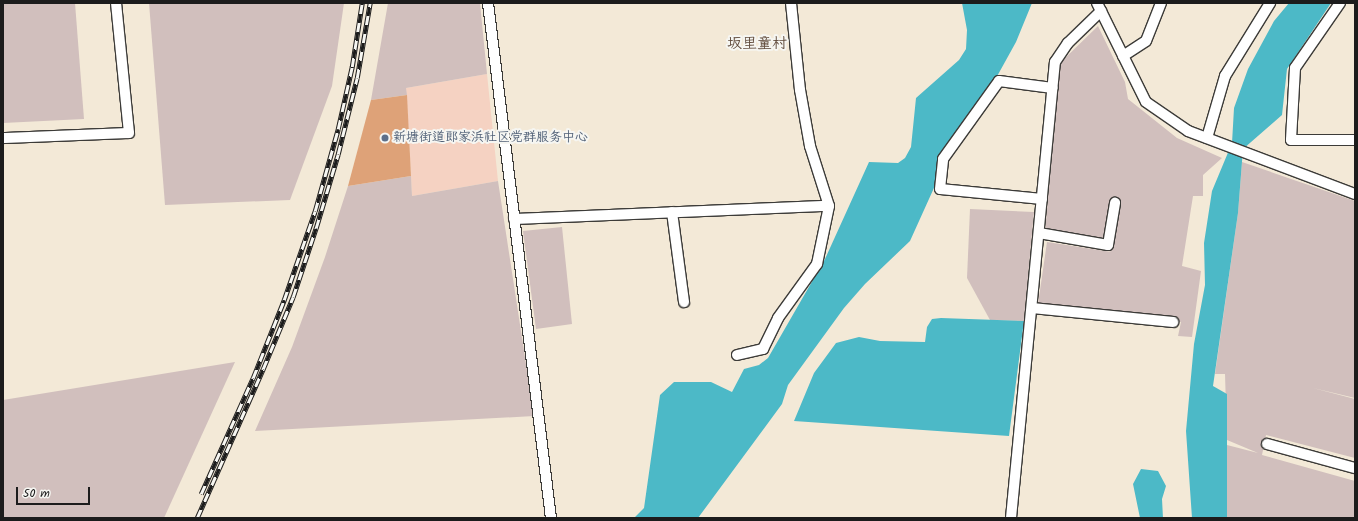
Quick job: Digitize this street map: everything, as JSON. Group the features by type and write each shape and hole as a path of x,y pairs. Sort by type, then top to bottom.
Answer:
{"street":[{"path":"3,138 129,133 116,3"},
{"path":"488,3 552,518"},
{"path":"737,355 763,349 778,318 817,264 830,206 810,146 800,90 791,3"},
{"path":"1123,56 1146,41 1161,3"},
{"path":"1207,138 1225,76 1270,3"},
{"path":"1340,3 1295,68 1291,140 1355,140"},
{"path":"1012,518 1055,62 1068,43 1099,7 1146,102 1188,131 1355,194"},
{"path":"1042,199 940,189 943,159 999,81 1052,88"},
{"path":"1039,233 1108,245 1116,204"},
{"path":"514,219 830,206"},
{"path":"672,212 684,302"},
{"path":"1032,308 1173,322"},
{"path":"1267,444 1355,468"}],"shaded area":[{"path":"3,3 75,3 84,119 3,123"},
{"path":"149,3 344,3 332,86 290,200 165,205"},
{"path":"388,3 480,3 487,74 406,88 407,95 371,100"},
{"path":"1098,26 1125,82 1128,99 1177,138 1222,158 1203,175 1203,196 1193,196 1182,266 1201,271 1192,337 1178,336 1181,322 1140,319 1038,304 1047,242 1112,252 1045,231 1060,63"},
{"path":"487,74 498,181 412,196 406,88"},
{"path":"1242,162 1355,201 1355,398 1313,388 1355,399 1355,458 1266,435 1262,455 1355,481 1355,518 1227,518 1227,445 1258,453 1227,440 1225,374 1215,374 1238,213"},
{"path":"411,176 412,196 498,181 534,416 255,431 292,347 325,257 348,186"},
{"path":"970,209 1034,212 1024,321 990,320 967,278"},
{"path":"562,227 572,324 536,329 523,231"},
{"path":"235,362 164,518 3,518 3,400"}],"water":[{"path":"962,3 1032,3 1016,42 995,80 957,137 910,241 865,284 844,308 788,385 782,404 698,518 634,518 644,508 660,395 674,382 711,382 732,392 744,369 759,365 768,358 825,259 869,162 898,163 905,158 911,147 916,98 959,60 966,49 967,30"},
{"path":"1289,3 1331,3 1287,69 1282,115 1243,149 1238,213 1213,386 1227,394 1227,518 1192,518 1186,431 1194,344 1205,285 1204,243 1212,191 1232,143 1234,108 1248,69 1274,21"},
{"path":"932,319 1024,321 1009,436 794,421 814,373 836,343 859,337 880,341 925,342 927,327"},
{"path":"1141,469 1158,471 1166,486 1162,499 1163,518 1140,518 1133,484"}],"building":[{"name":"新塘街道郎家浜社区党群服务中心","path":"407,95 411,176 348,186 371,100"}],"railway":[{"path":"201,494 253,378 284,300 315,211 338,129 352,67 362,3"},
{"path":"197,518 293,297 316,228 338,154 357,78 370,3"}],"place":[{"name":"新塘街道郎家浜社区党群服务中心","path":"385,138"}],"district":[{"name":"坂里童村","path":"757,45"}]}
